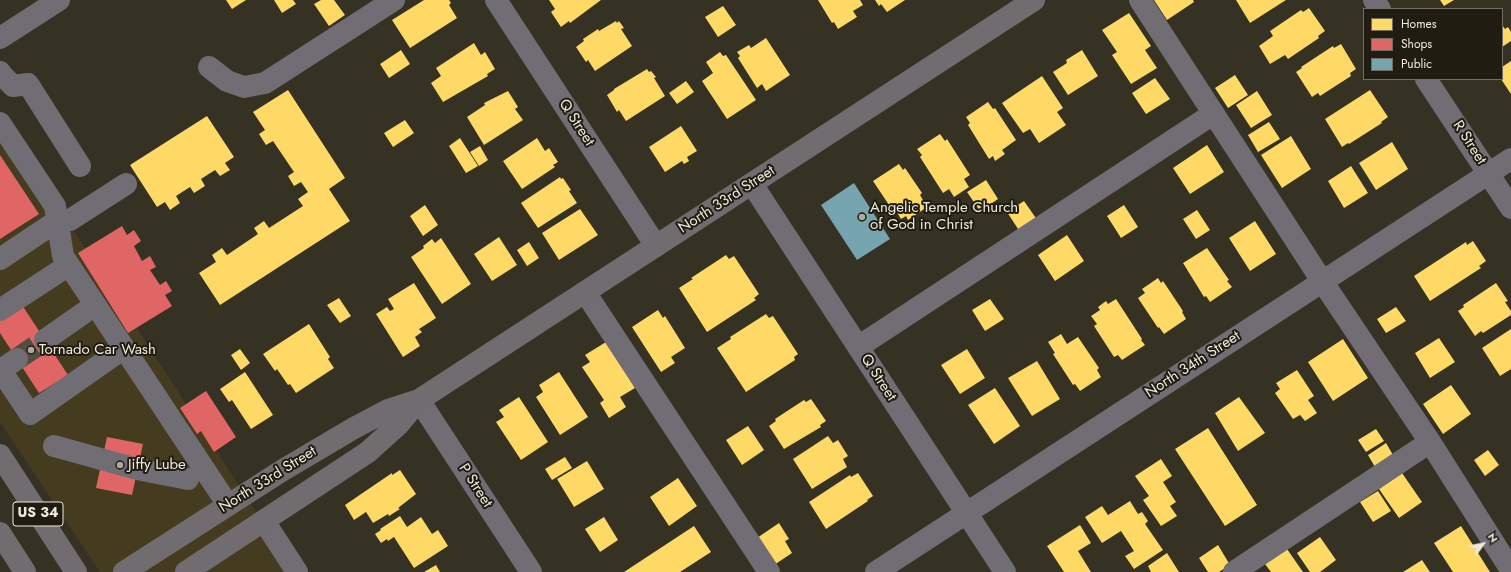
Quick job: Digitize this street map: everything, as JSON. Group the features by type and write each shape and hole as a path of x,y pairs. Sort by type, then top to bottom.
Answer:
{"main road":[{"name":"North 33rd Street","path":"124,572 283,470 354,428 388,410 419,400 1034,0"},
{"name":"North 33rd Street","path":"186,572 368,452 399,424 419,400"},
{"name":"US 34","path":"0,455 76,572"},
{"name":"US 34","path":"0,533 25,572"}],"street":[{"path":"0,38 59,0"},
{"path":"209,67 227,81 244,87 265,83 394,0"},
{"name":"Q Street","path":"496,0 656,246"},
{"path":"1140,0 1322,281 1430,442 1511,570"},
{"path":"0,72 13,86 28,84 80,166"},
{"name":"R Street","path":"1427,80 1511,208"},
{"path":"858,347 1213,114"},
{"path":"0,123 55,206 63,256 228,505"},
{"name":"North 34th Street","path":"876,572 1511,159"},
{"path":"0,259 57,221 70,220 126,184"},
{"name":"Q Street","path":"752,184 1005,572"},
{"path":"0,310 69,265"},
{"path":"585,292 769,572"},
{"path":"45,340 96,306"},
{"path":"6,366 30,414 124,348"},
{"name":"P Street","path":"419,400 531,572"},
{"path":"1234,572 1430,442"},
{"path":"54,446 138,469 188,479"},
{"path":"264,521 297,572"}],"shaded area":[{"path":"0,117 295,572 100,572 0,422"}],"building: Homes":[{"path":"226,0 246,0 232,9"},
{"path":"274,0 293,0 296,4 282,13"},
{"path":"321,0 334,0 345,15 329,26 314,4"},
{"path":"424,0 449,0 451,3 449,5 457,18 410,48 392,20"},
{"path":"549,0 601,0 570,23 569,21 561,27 551,12 555,9"},
{"path":"818,0 860,0 863,5 853,11 857,17 838,29 834,22 832,23"},
{"path":"875,0 905,0 887,12 881,4 879,6"},
{"path":"1154,0 1193,0 1194,2 1167,20"},
{"path":"1236,0 1286,0 1250,23"},
{"path":"1440,0 1454,0 1444,6"},
{"path":"723,6 736,25 718,37 705,17"},
{"path":"1309,8 1325,31 1318,36 1319,38 1288,59 1285,55 1270,64 1259,46 1273,36 1270,31 1301,10 1303,12"},
{"path":"1129,13 1151,46 1145,50 1157,68 1131,84 1112,55 1117,52 1102,30"},
{"path":"616,21 617,23 619,21 624,28 621,29 632,46 595,71 588,60 586,62 576,47 584,41 583,39 598,29 599,31"},
{"path":"1503,26 1505,29 1508,27 1511,32 1511,41 1503,46"},
{"path":"766,38 790,75 766,91 762,84 757,88 738,58 740,56 737,52 749,45 751,48"},
{"path":"474,43 481,55 485,52 495,69 487,74 488,76 443,102 431,83 441,76 436,68"},
{"path":"1341,44 1356,69 1350,73 1351,76 1320,96 1318,93 1312,97 1296,72 1302,68 1301,67 1333,46 1334,48"},
{"path":"401,50 410,64 389,78 380,64"},
{"path":"1082,50 1098,76 1068,95 1053,72 1067,63 1066,60"},
{"path":"720,52 723,56 726,55 756,100 727,119 702,81 713,73 706,62"},
{"path":"1511,61 1511,94 1502,80 1503,80 1503,66"},
{"path":"647,69 656,77 654,78 665,96 626,121 619,110 617,112 607,95 614,89"},
{"path":"1235,75 1248,95 1228,108 1215,88"},
{"path":"1042,76 1063,108 1057,112 1066,125 1039,143 1030,129 1023,133 1002,103"},
{"path":"1155,78 1170,99 1146,114 1132,93"},
{"path":"686,81 694,92 677,104 669,93"},
{"path":"288,90 345,178 329,189 350,221 220,305 199,273 216,262 212,255 222,248 227,255 258,234 254,228 264,221 269,228 303,206 298,199 308,192 301,182 294,186 288,176 294,172 273,141 266,145 259,134 265,130 253,112"},
{"path":"1370,90 1388,117 1381,122 1382,123 1342,147 1325,119"},
{"path":"508,91 518,107 515,109 523,120 484,145 467,117 485,105 484,103"},
{"path":"1257,91 1272,115 1251,128 1236,105"},
{"path":"988,102 993,109 995,108 1016,140 1002,150 1005,154 995,161 993,156 989,159 968,125 970,123 966,117"},
{"path":"207,116 234,157 225,163 230,170 220,176 215,170 201,179 205,186 194,193 190,187 176,196 180,203 170,210 165,202 157,207 130,165"},
{"path":"405,120 414,133 393,147 384,133"},
{"path":"1269,122 1280,139 1258,152 1248,135"},
{"path":"681,126 697,151 687,157 689,161 684,164 682,161 665,172 649,147"},
{"path":"940,134 945,141 947,139 970,175 964,179 969,187 954,197 949,189 943,193 920,157 922,155 917,149"},
{"path":"1291,136 1311,169 1282,188 1261,155"},
{"path":"460,138 478,166 466,173 449,146"},
{"path":"537,138 545,151 549,148 558,162 553,165 555,167 522,189 503,161"},
{"path":"1392,142 1408,169 1376,190 1359,163"},
{"path":"1207,145 1224,172 1190,194 1173,168"},
{"path":"480,146 488,160 479,166 470,152"},
{"path":"899,164 903,170 905,168 922,193 920,195 927,207 908,220 906,216 901,219 895,209 893,211 873,181"},
{"path":"1351,166 1368,193 1344,208 1328,181"},
{"path":"560,177 561,179 563,178 571,190 569,191 577,203 538,228 521,203"},
{"path":"986,180 998,199 980,211 967,192"},
{"path":"1024,201 1038,221 1020,232 1007,212"},
{"path":"425,205 438,225 423,236 410,216"},
{"path":"1124,205 1138,227 1121,238 1107,216"},
{"path":"580,209 598,235 559,260 542,233"},
{"path":"1197,210 1210,230 1196,239 1183,219"},
{"path":"1255,221 1276,254 1250,271 1229,238"},
{"path":"1067,235 1084,261 1055,281 1038,255"},
{"path":"499,237 517,265 492,281 474,254"},
{"path":"441,238 471,284 442,304 411,257 424,248 423,246 432,239 435,243"},
{"path":"1473,241 1486,261 1479,266 1481,268 1430,301 1414,276 1466,242 1467,245"},
{"path":"529,242 539,258 527,266 517,250"},
{"path":"1207,248 1229,280 1227,281 1232,287 1210,302 1206,296 1204,297 1183,263"},
{"path":"726,255 729,259 734,256 759,294 754,298 756,300 707,332 679,288 693,279 691,278"},
{"path":"1158,278 1161,283 1163,281 1183,311 1182,312 1186,319 1164,334 1159,327 1158,328 1138,298 1145,293 1142,289"},
{"path":"414,283 436,318 419,329 422,332 415,337 420,346 403,357 376,314 387,307 390,311 394,309 388,299"},
{"path":"1496,283 1508,301 1505,302 1511,311 1511,315 1483,333 1481,331 1475,336 1458,311 1464,307 1463,305"},
{"path":"339,298 351,316 340,323 327,305"},
{"path":"990,299 1004,319 985,331 972,310"},
{"path":"1116,299 1145,345 1122,360 1118,355 1114,357 1094,326 1097,324 1091,316 1100,310 1098,307 1106,301 1108,304"},
{"path":"1396,307 1406,321 1386,333 1377,319"},
{"path":"658,310 663,318 665,316 685,348 671,357 675,363 661,372 632,327"},
{"path":"766,314 769,318 773,316 798,354 794,357 795,360 746,392 717,348 731,339 730,337"},
{"path":"309,324 330,357 328,359 334,368 296,393 290,384 288,385 277,369 275,371 263,354"},
{"path":"1511,329 1511,369 1500,376 1482,348"},
{"path":"1061,334 1067,344 1078,337 1099,368 1097,370 1101,377 1080,391 1075,384 1073,385 1053,354 1055,353 1048,342"},
{"path":"1439,338 1455,362 1430,378 1415,353"},
{"path":"1343,339 1368,378 1333,401 1308,362"},
{"path":"606,342 635,388 620,397 626,407 609,418 600,403 604,400 582,367 590,362 585,355"},
{"path":"240,349 250,363 241,370 231,355"},
{"path":"967,349 985,378 960,394 941,365"},
{"path":"1037,361 1060,399 1032,416 1008,378"},
{"path":"1297,370 1314,396 1308,400 1317,413 1305,421 1300,415 1293,419 1275,393 1280,389 1276,383"},
{"path":"245,372 273,415 251,429 232,400 229,402 220,389"},
{"path":"559,372 588,417 560,435 536,397 543,392 539,385"},
{"path":"1451,385 1471,414 1443,434 1423,404"},
{"path":"995,388 1020,426 994,444 968,405"},
{"path":"519,397 548,442 521,460 496,422 504,417 499,410"},
{"path":"1239,397 1265,433 1238,451 1215,413"},
{"path":"811,399 826,421 820,425 821,427 784,449 769,426 776,421 775,419 804,400 806,402"},
{"path":"748,426 764,450 742,465 726,440"},
{"path":"1208,428 1257,505 1225,526 1175,449"},
{"path":"1376,429 1384,441 1366,452 1358,440"},
{"path":"828,436 833,443 838,440 848,456 843,459 847,467 812,489 793,459"},
{"path":"1386,443 1393,455 1375,467 1368,455"},
{"path":"1488,450 1499,465 1485,476 1474,460"},
{"path":"565,457 572,468 552,480 545,469"},
{"path":"1161,459 1172,476 1163,482 1176,502 1170,506 1177,516 1161,526 1143,500 1149,496 1135,476"},
{"path":"587,461 604,489 574,507 557,479"},
{"path":"400,470 416,494 398,508 400,509 373,523 366,512 354,520 345,505 392,473 392,475"},
{"path":"858,473 873,496 867,500 868,501 826,529 809,502 850,475 851,477"},
{"path":"1402,473 1422,502 1399,518 1379,489"},
{"path":"678,478 697,506 669,526 650,497"},
{"path":"1378,491 1391,511 1373,522 1360,502"},
{"path":"1130,501 1138,514 1142,512 1148,521 1145,524 1163,550 1134,569 1125,556 1134,551 1121,531 1102,543 1085,517 1102,506 1108,515"},
{"path":"400,516 407,527 421,517 432,534 438,530 448,546 414,568 394,537 381,543 375,534"},
{"path":"604,517 618,540 600,552 585,529"},
{"path":"779,523 789,539 785,541 792,553 774,565 757,538"},
{"path":"1080,525 1091,543 1078,551 1091,572 1064,572 1047,546"},
{"path":"694,526 711,552 680,572 624,572"},
{"path":"1461,526 1490,572 1453,572 1434,543"},
{"path":"1320,537 1336,560 1320,572 1310,572 1297,553"},
{"path":"1218,545 1230,565 1219,572 1208,572 1199,558"},
{"path":"1287,549 1303,572 1271,572 1265,564"},
{"path":"1167,553 1179,572 1151,572 1148,566"},
{"path":"1422,560 1430,572 1403,572"},
{"path":"436,565 440,572 424,572"}],"building: Shops":[{"path":"0,155 39,214 0,239"},
{"path":"122,226 127,235 134,230 141,241 134,246 142,261 150,256 156,267 150,270 160,285 166,281 172,291 165,295 172,306 128,333 78,253"},
{"name":"Tornado Car Wash","path":"22,305 68,375 39,393 0,333 0,320"},
{"path":"206,391 236,437 214,452 201,431 197,434 180,408"},
{"name":"Jiffy Lube","path":"107,437 143,444 132,495 96,488"}],"building: Public":[{"path":"854,183 890,239 857,260 821,205"}],"tunnel":[{"path":"17,359 45,340"}],"place":[{"name":"Angelic Temple Church of God in Christ","path":"862,217"},
{"name":"Tornado Car Wash","path":"31,350"},
{"name":"Jiffy Lube","path":"120,465"}]}
